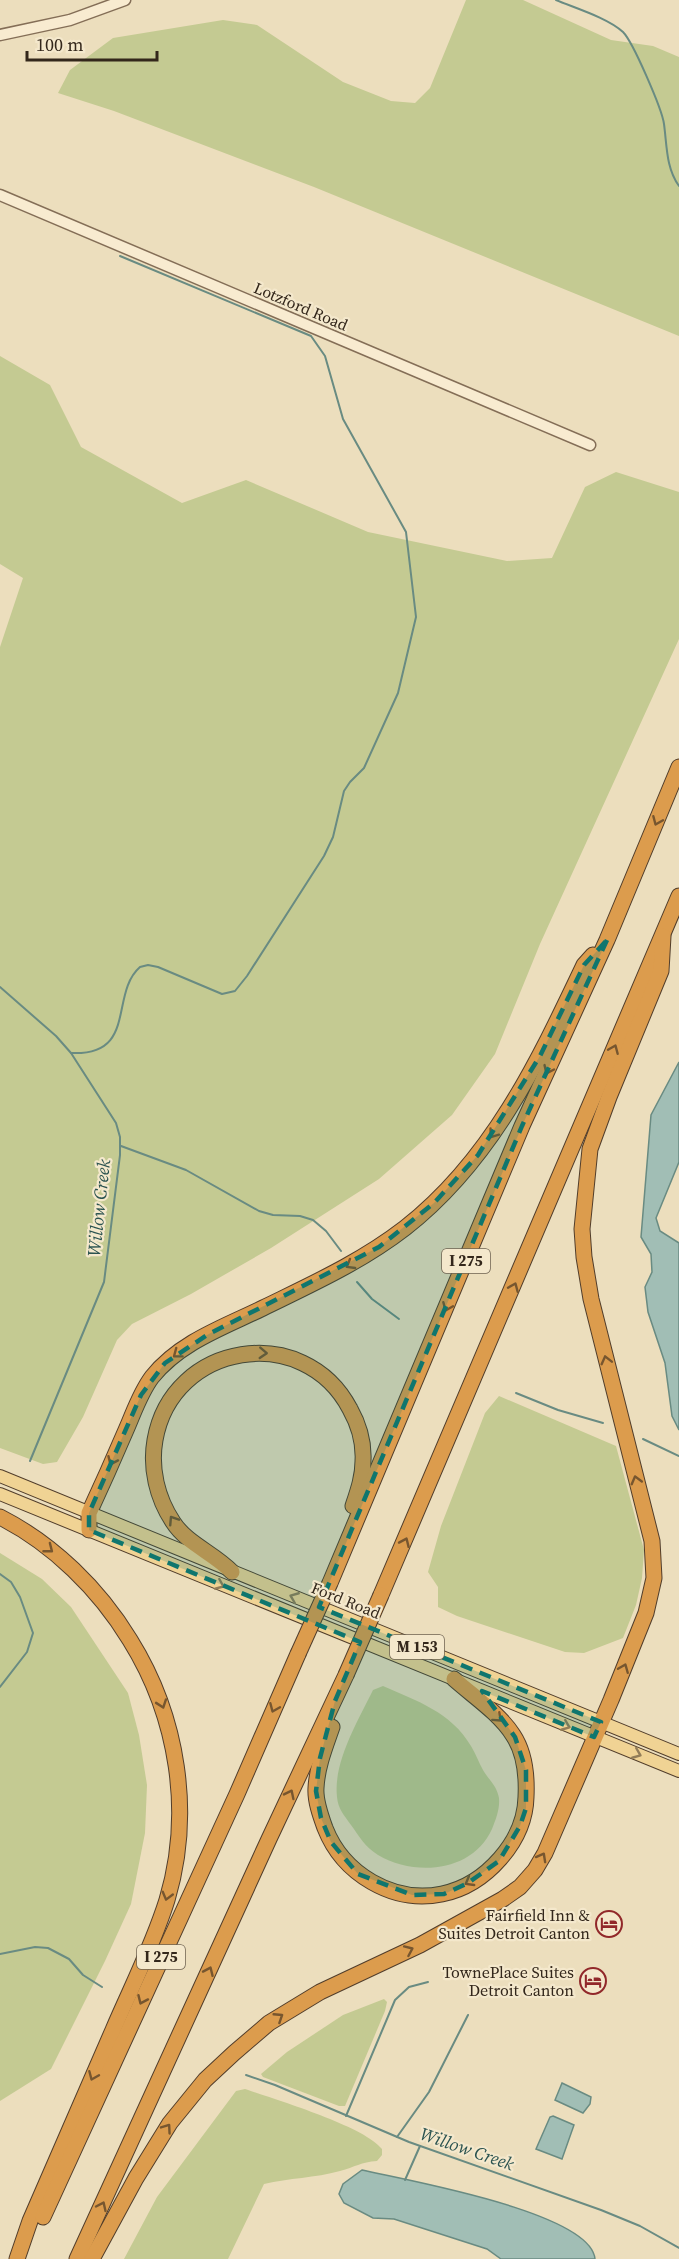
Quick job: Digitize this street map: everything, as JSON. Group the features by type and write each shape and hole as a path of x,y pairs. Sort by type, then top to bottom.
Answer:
{"highway":[{"name":"I 275","path":"24,2259 237,1794 330,1583 522,1126 607,940 679,766"},
{"name":"I 275","path":"77,2259 269,1839 335,1701 679,896"},
{"path":"92,2259 147,2159 170,2123 205,2080 234,2053 269,2023 294,2007 355,1974 420,1945 512,1893 528,1878 545,1853 646,1613 653,1586 652,1541 586,1280 582,1229 590,1149 609,1096 661,971 663,936"},
{"path":"89,1530 89,1513 141,1395 165,1363 182,1349 207,1335 327,1277 379,1247 434,1203 458,1179 505,1118 540,1056 584,964 607,940"},
{"path":"232,1572 220,1559 191,1541 173,1522 156,1483 154,1447 161,1417 185,1382 211,1364 233,1356 256,1353 287,1356 312,1368 338,1390 354,1416 363,1446 362,1476 337,1546 337,1567"},
{"path":"0,1517 37,1540 87,1583 123,1628 140,1656 154,1683 170,1729 177,1775 179,1813 173,1873 167,1900 134,1982 30,2221 17,2259"},
{"path":"335,1701 332,1727 320,1758 316,1791 321,1818 331,1842 347,1864 358,1874 376,1884 412,1895 444,1894 468,1883 484,1872 498,1861 510,1846 526,1808 527,1788 526,1770 515,1737 505,1723 453,1679"}],"main road":[{"name":"Ford Road","path":"0,1476 679,1754"},
{"name":"Ford Road","path":"0,1494 679,1771"}],"street":[{"path":"0,35 70,20 125,0"},
{"name":"Lotzford Road","path":"0,195 590,444"}],"highlighted area":[{"path":"607,940 522,1126 319,1607 601,1722 594,1737 482,1691 515,1737 526,1770 526,1808 520,1826 499,1861 468,1883 444,1894 412,1895 358,1874 331,1842 321,1818 316,1791 320,1758 335,1701 360,1642 89,1530 89,1513 141,1395 165,1363 207,1335 379,1247 434,1203 478,1155 540,1056 584,965"}],"green space":[{"path":"466,0 523,0 611,40 653,46 679,57 679,336 314,187 114,111 58,93 70,70 113,38 223,20 257,25 343,82 391,101 415,103 430,88"},
{"path":"0,356 50,385 81,447 182,503 246,480 368,532 507,561 552,558 585,487 616,472 679,492 679,639 540,944 495,1054 452,1115 379,1179 271,1248 191,1294 132,1324 117,1340 83,1417 57,1462 43,1464 0,1448 0,647 23,578 0,564"},
{"path":"499,1396 616,1446 644,1550 642,1578 636,1605 623,1638 584,1653 565,1652 457,1616 438,1607 438,1587 428,1572 441,1526 485,1413"},
{"path":"0,1553 42,1579 71,1607 128,1693 139,1735 147,1785 145,1833 131,1904 105,1961 51,2069 0,2101"},
{"path":"383,1686 432,1709 454,1724 471,1746 496,1790 499,1806 492,1829 483,1843 471,1854 457,1862 425,1868 393,1862 373,1852 366,1845 340,1808 337,1784 343,1756 373,1690"},
{"path":"384,1999 387,2002 385,2011 345,2106 339,2106 263,2077 261,2074 287,2052 343,2015"},
{"path":"245,2089 318,2114 357,2131 382,2149 382,2155 377,2161 331,2173 264,2184 228,2259 124,2259 157,2197 236,2091"}],"water":[{"path":"679,1062 679,1162 656,1218 660,1231 679,1243 679,1430 672,1416 665,1363 648,1312 645,1287 652,1272 651,1254 641,1237 651,1115"},
{"path":"562,2083 591,2097 590,2104 583,2113 555,2100"},
{"path":"553,2116 574,2125 562,2159 536,2149 550,2117"},
{"path":"362,2170 453,2190 531,2213 563,2227 586,2242 595,2259 501,2259 487,2249 394,2219 373,2218 344,2203 339,2194 343,2184"}],"waterway":[{"path":"556,0 609,22 628,38 658,105 664,124 669,164 679,186"},
{"path":"71,1053 92,1051 106,1045 119,1021 131,979 140,967 148,965 158,967 222,994 235,991 247,976 324,856 333,837 344,791 364,768 398,693 416,617 406,532 343,419 325,356 311,336 120,256"},
{"name":"Willow Creek","path":"0,987 56,1036 71,1053 116,1123 120,1137 120,1155 104,1282 30,1461"},
{"path":"121,1146 186,1170 259,1211 273,1215 300,1216 313,1220 326,1231 341,1251"},
{"path":"357,1282 372,1299 399,1319"},
{"path":"516,1393 558,1410 603,1423"},
{"path":"643,1439 679,1456"},
{"name":"Willow Creek","path":"0,1574 11,1582 20,1597 33,1633 27,1652 0,1687"},
{"name":"Willow Creek","path":"0,1954 35,1947 48,1948 69,1959 83,1975 102,1987"},
{"path":"346,2116 395,2000 409,1987 428,1982"},
{"path":"397,2137 429,2092 468,2015"},
{"name":"Willow Creek","path":"246,2075 409,2142 601,2210 640,2226 679,2248"},
{"path":"405,2180 420,2146"}],"place":[{"name":"Fairfield Inn & Suites Detroit Canton","path":"609,1924"},
{"name":"TownePlace Suites Detroit Canton","path":"593,1981"}]}
